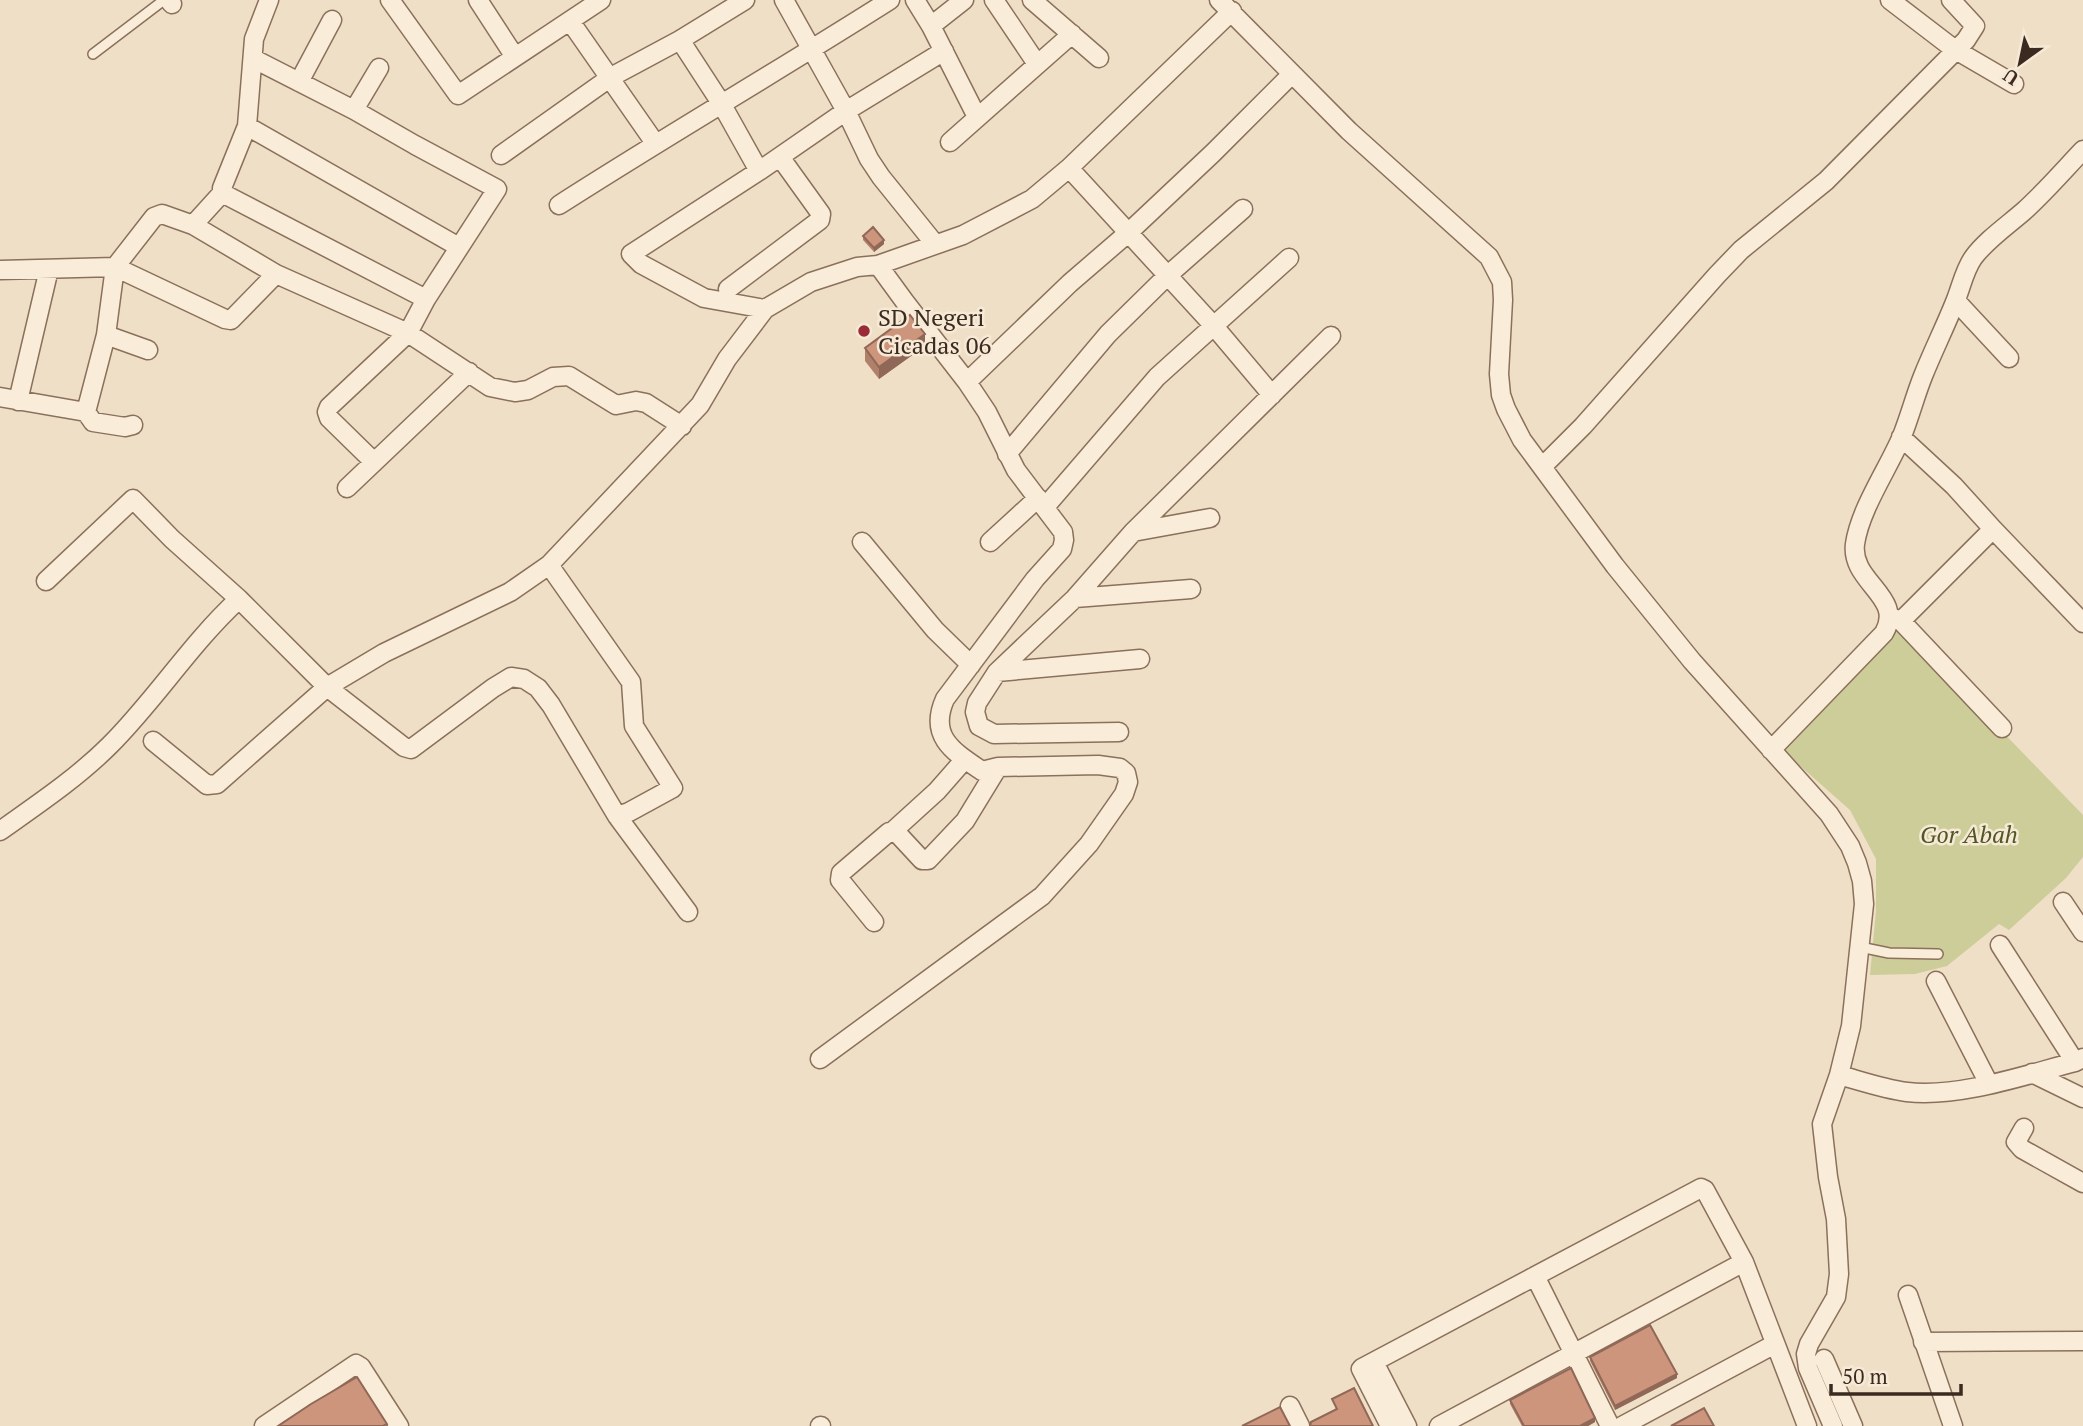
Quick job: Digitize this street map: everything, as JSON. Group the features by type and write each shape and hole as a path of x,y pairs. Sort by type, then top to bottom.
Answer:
{"street":[{"path":"193,226 222,193 247,126 254,38 269,0"},
{"path":"390,0 458,95 516,57 574,12 601,0"},
{"path":"478,0 516,57"},
{"path":"501,155 611,77 680,40 745,0"},
{"path":"784,0 813,49 869,159 935,244"},
{"path":"559,205 655,143 890,0"},
{"path":"915,0 977,117"},
{"path":"931,26 964,0"},
{"path":"995,0 1037,64"},
{"path":"1032,0 1099,58"},
{"path":"1890,0 1954,49 2014,84"},
{"path":"1542,467 1583,426 1741,250 1826,181 1895,113 1954,49 1966,40 1975,26 1951,0"},
{"path":"153,741 207,785 214,785 327,687 384,653 510,593 549,565 682,426 700,405 727,359 765,309 811,282 857,267 878,265 963,235 1032,200 1069,168 1226,6 1349,131 1489,257 1502,282 1499,374 1501,395 1518,432 1615,566 1729,704 1829,814 1850,846 1862,881 1864,904 1860,947 1851,1026 1822,1133 1836,1219 1839,1274 1836,1297 1806,1354 1808,1368 1833,1426"},
{"path":"574,12 611,77 655,143"},
{"path":"299,82 332,20"},
{"path":"950,142 1072,34"},
{"path":"680,40 760,171"},
{"path":"765,309 704,298 641,264 631,254 760,171 846,111 944,51"},
{"path":"254,59 354,110 497,189 426,299 408,333 328,407 328,418 373,461"},
{"path":"354,110 379,68"},
{"path":"967,382 1213,153 1292,74"},
{"path":"247,126 459,247"},
{"path":"2002,728 1895,619 1887,604 1867,580 1857,561 1855,547 1859,526 1901,437 1967,268 1975,255 2081,156"},
{"path":"728,289 820,220 821,214 780,157"},
{"path":"1069,168 1213,325 1272,395"},
{"path":"222,193 426,299"},
{"path":"1007,454 1108,334 1167,276 1242,209"},
{"path":"86,412 106,335 115,267 158,214 193,226 276,274 408,333 490,387 515,392 527,390 554,377 569,376 616,404 636,401 646,403 682,426"},
{"path":"990,542 1041,502 1157,377 1289,258"},
{"path":"820,1059 1042,896 1089,844 1124,794 1128,782 1126,773 1120,768 1098,765 998,767 982,771 943,738 938,713 954,685 1035,579 1062,549 1063,532 1007,454 987,412 967,382 878,265"},
{"path":"0,270 115,267 231,320 276,274"},
{"path":"49,269 9,399 86,412 93,422 125,427 133,425"},
{"path":"1956,301 2009,358"},
{"path":"106,335 148,350"},
{"path":"1119,732 994,734 979,726 975,712 977,703 997,672 1074,598 1133,532 1331,336"},
{"path":"347,488 469,372"},
{"path":"1901,437 1954,486 2083,623"},
{"path":"46,581 133,499 327,687 404,747 411,749 511,677 524,679 538,688 551,705 617,816 688,912"},
{"path":"1133,532 1210,518"},
{"path":"1771,750 1895,619 1993,529"},
{"path":"862,542 936,630 971,665"},
{"path":"549,565 631,682 634,726 673,788 617,816"},
{"path":"1074,598 1191,589"},
{"path":"0,831 78,775 111,744 218,618 239,599"},
{"path":"997,672 1140,659"},
{"path":"874,922 839,876 937,791 965,759"},
{"path":"893,831 925,862 965,821 998,767"},
{"path":"2063,902 2083,932"},
{"path":"1839,1075 1907,1092 1944,1091 1989,1084 2079,1060 2000,945"},
{"path":"1937,981 1989,1084"},
{"path":"2032,1073 2083,1098"},
{"path":"2024,1128 2016,1142 2022,1149 2083,1183"},
{"path":"1390,1426 1361,1370 1701,1188 1705,1190 1744,1262 1807,1426"},
{"path":"1438,1426 1744,1262"},
{"path":"1535,1276 1610,1426"},
{"path":"1908,1295 1954,1426"},
{"path":"1923,1342 2083,1341"},
{"path":"1622,1426 1775,1344"},
{"path":"1824,1359 1853,1426"},
{"path":"1374,1362 1407,1426"},
{"path":"264,1426 356,1364 361,1367 400,1426"},
{"path":"1290,1406 1300,1426"}],"lane":[{"path":"93,54 168,1"},
{"path":"1860,947 1889,953 1938,954"}],"green space":[{"name":"Gor Abah","path":"1900,626 2083,815 2083,857 2066,878 2009,930 1999,924 1947,966 1915,974 1870,975 1876,911 1876,859 1850,810 1782,750"}],"building":[{"path":"873,227 884,240 874,248 863,236"},
{"path":"910,315 925,334 879,367 865,348"},
{"path":"1650,1325 1677,1374 1615,1406 1590,1357"},
{"path":"1571,1368 1595,1418 1580,1426 1524,1426 1510,1400"},
{"path":"357,1377 387,1424 278,1426 311,1404"},
{"path":"1354,1388 1373,1426 1310,1426 1311,1422 1337,1409 1332,1399"},
{"path":"1280,1407 1290,1426 1242,1426"},
{"path":"1704,1408 1714,1426 1671,1426"}],"place":[{"name":"SD Negeri Cicadas 06","path":"864,331"}]}
